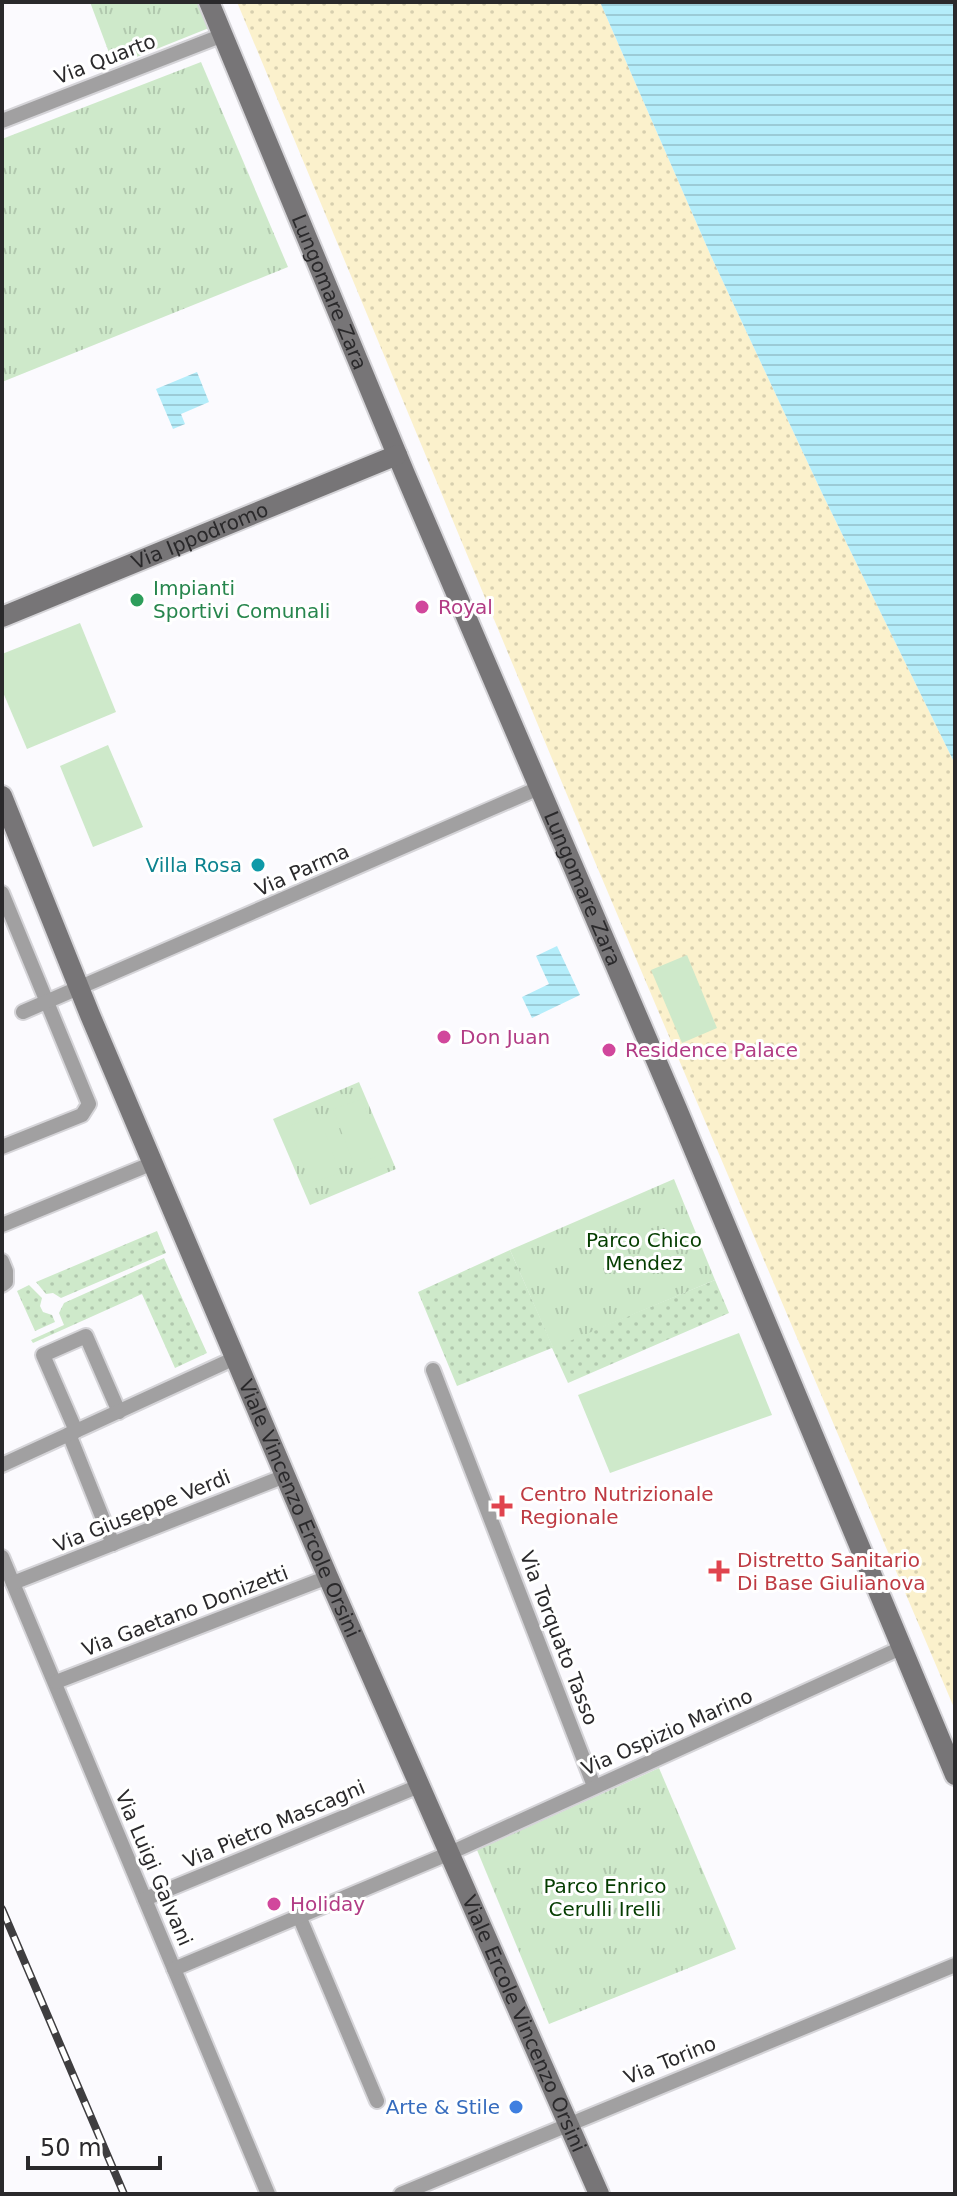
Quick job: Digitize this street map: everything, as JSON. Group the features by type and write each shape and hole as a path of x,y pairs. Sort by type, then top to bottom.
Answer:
{"street":[{"name":"Lungomare Zara","path":"209,2 955,1775"},
{"name":"Via Quarto","path":"2,121 223,35"},
{"name":"Via Ippodromo","path":"2,617 397,455"},
{"name":"Via Parma","path":"23,1012 541,787"},
{"name":"Viale Vincenzo Ercole Orsini","path":"2,796 79,989 285,1476 450,1853"},
{"path":"2,893 89,1104 82,1115 2,1147"},
{"path":"2,1225 153,1163"},
{"path":"2,1261 6,1282 2,1285"},
{"path":"113,1544 43,1355 86,1336 119,1412"},
{"path":"2,1465 235,1358"},
{"name":"Via Torquato Tasso","path":"433,1370 594,1786"},
{"name":"Via Giuseppe Verdi","path":"13,1583 285,1476"},
{"name":"Via Luigi Galvani","path":"2,1557 268,2194"},
{"name":"Via Gaetano Donizetti","path":"56,1682 328,1577"},
{"name":"Via Ospizio Marino","path":"174,1969 450,1853 901,1648"},
{"name":"Via Pietro Mascagni","path":"145,1899 419,1786"},
{"name":"Viale Ercole Vincenzo Orsini","path":"450,1853 599,2194"},
{"path":"299,1916 377,2101"},
{"name":"Via Torino","path":"401,2194 955,1965"}],"green space":[{"path":"90,2 198,2 209,28 114,66"},
{"path":"201,62 288,267 2,382 2,139"},
{"path":"80,623 116,712 27,749 2,690 2,654"},
{"path":"108,745 143,827 93,847 60,766"},
{"path":"687,955 717,1028 682,1043 651,970"},
{"path":"359,1082 396,1169 310,1205 273,1119"},
{"path":"362,1099 383,1154 354,1165 333,1109"},
{"path":"319,1116 340,1173 310,1183 289,1126"},
{"name":"Parco Chico Mendez","path":"674,1179 715,1280 553,1348 510,1250"},
{"path":"157,1231 166,1253 61,1298 53,1293 46,1294 36,1282"},
{"path":"510,1250 553,1347 715,1280 729,1313 568,1383 552,1348 457,1386 418,1292"},
{"path":"164,1258 207,1353 175,1368 142,1294 33,1343 31,1340 64,1325 59,1313 64,1303"},
{"path":"29,1285 42,1298 40,1306 43,1312 52,1315 55,1322 35,1331 17,1291"},
{"path":"739,1333 772,1415 610,1473 578,1395"},
{"name":"Parco Enrico Cerulli Irelli","path":"659,1768 736,1949 549,2024 477,1850"}],"sand":[{"path":"237,2 600,2 711,256 822,493 955,764 955,1710 595,862"}],"water":[{"path":"600,2 955,2 955,764 822,493 711,256"},
{"path":"197,372 209,402 181,414 185,424 173,429 156,389"},
{"path":"557,946 580,995 532,1018 522,997 549,984 536,956"}],"railway":[{"path":"2,1909 124,2194"}],"place":[{"name":"Impianti Sportivi Comunali","path":"137,600"},
{"name":"Royal","path":"422,607"},
{"name":"Villa Rosa","path":"258,865"},
{"name":"Don Juan","path":"444,1037"},
{"name":"Residence Palace","path":"609,1050"},
{"name":"Centro Nutrizionale Regionale","path":"502,1506"},
{"name":"Distretto Sanitario Di Base Giulianova","path":"719,1571"},
{"name":"Holiday","path":"274,1904"},
{"name":"Arte & Stile","path":"516,2107"}]}
